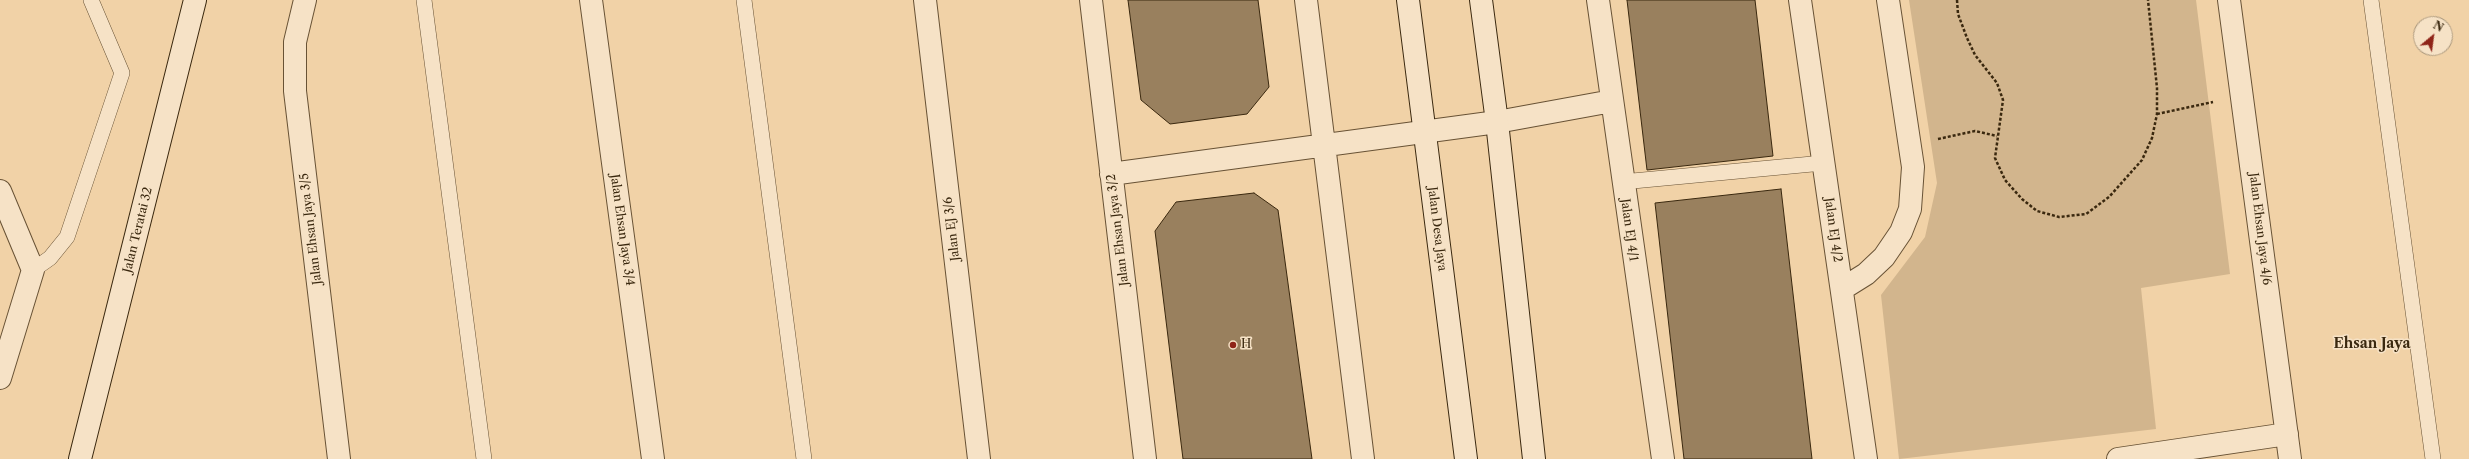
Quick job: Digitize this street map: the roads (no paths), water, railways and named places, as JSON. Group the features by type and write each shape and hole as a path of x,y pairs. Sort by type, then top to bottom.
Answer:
{"street":[{"name":"Jalan Teratai 32","path":"80,459 196,0"},
{"name":"Jalan Ehsan Jaya 3/5","path":"305,0 294,42 295,91 339,459"},
{"name":"Jalan Ehsan Jaya 3/4","path":"591,0 653,459"},
{"name":"Jalan EJ 3/6","path":"925,0 979,459"},
{"name":"Jalan Ehsan Jaya 3/2","path":"1091,0 1145,459"},
{"path":"1306,0 1363,459"},
{"name":"Jalan Desa Jaya","path":"1408,0 1466,459"},
{"path":"1481,0 1497,122 1534,459"},
{"name":"Jalan EJ 4/1","path":"1598,0 1622,182 1664,459"},
{"name":"Jalan EJ 4/2","path":"1800,0 1866,459"},
{"path":"1842,289 1866,274 1884,257 1901,232 1910,209 1913,188 1913,167 1888,0"},
{"name":"Jalan Ehsan Jaya 4/6","path":"2229,0 2290,459"},
{"path":"1111,174 1497,122 1612,101"},
{"path":"0,191 33,270 0,378"},
{"path":"2118,459 2287,434"}],"lane":[{"path":"33,270 50,258 67,237 122,73 91,0"},
{"path":"424,0 484,459"},
{"path":"744,0 804,459"},
{"path":"2371,0 2433,459"},
{"path":"1622,182 1823,163"}],"place":[{"name":"H","path":"1233,345"}],"district":[{"name":"Ehsan Jaya","path":"2372,344"}]}
